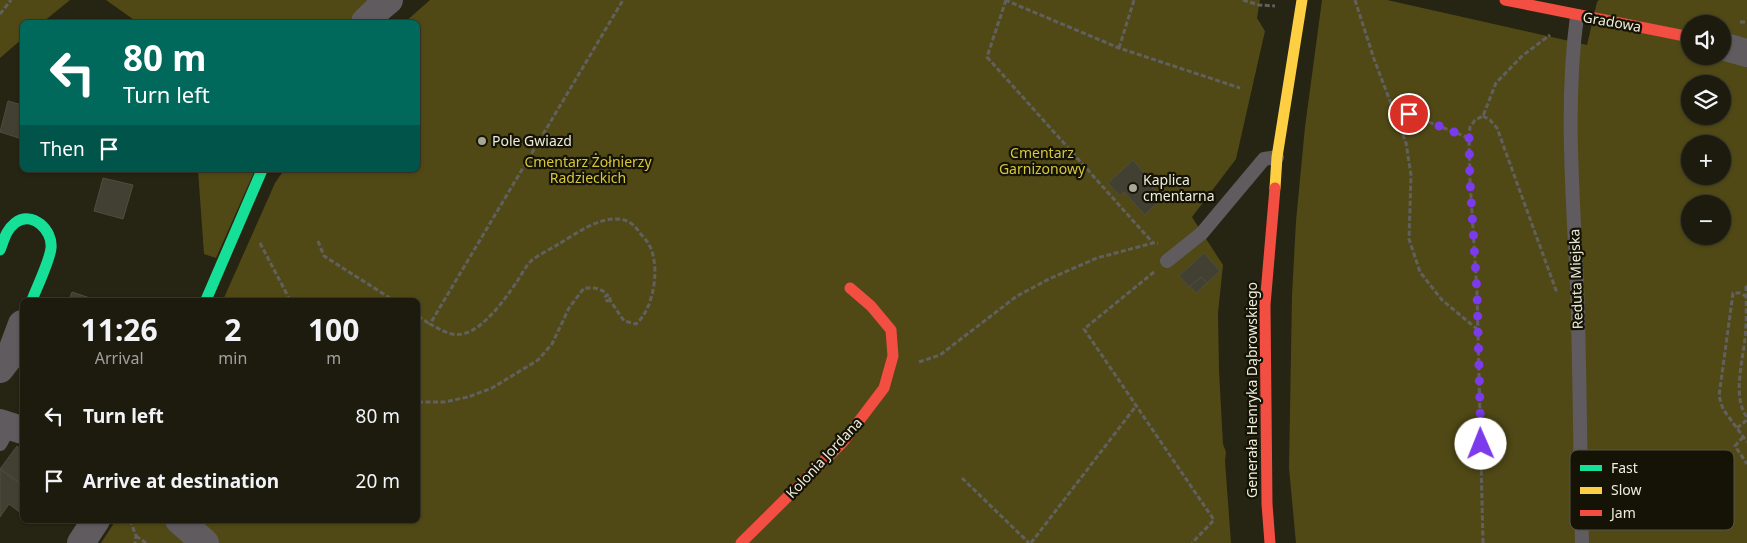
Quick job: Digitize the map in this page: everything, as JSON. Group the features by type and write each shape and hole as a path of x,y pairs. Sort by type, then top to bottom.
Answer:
{"street":[{"path":"367,20 389,0"},
{"name":"Generała Henryka Dąbrowskiego","path":"1270,543 1267,504 1265,305 1277,158 1302,0"},
{"name":"Gradowa","path":"1505,0 1577,16 1631,24 1681,35"},
{"path":"1731,49 1747,53"},
{"path":"207,298 261,172"},
{"path":"0,250 10,228 17,222 26,219 35,220 43,224 49,231 52,240 51,249 33,298"},
{"name":"Kolonia Jordana","path":"741,543 843,442 884,388 893,356 890,330 871,306 850,288"},
{"path":"0,369 10,356 20,329"},
{"path":"81,543 94,523"},
{"path":"182,523 205,543"}],"lane":[{"name":"Reduta Miejska","path":"1577,16 1573,48 1570,129 1578,329 1580,450"},
{"path":"1167,262 1202,233 1264,159 1277,158"},
{"name":"Reduta Miejska","path":"1582,530 1582,543"}],"path":[{"path":"0,14 11,0"},
{"path":"430,324 623,0"},
{"path":"1153,243 987,57 1006,0 1119,48 1240,88"},
{"path":"1119,48 1134,0"},
{"path":"1243,0 1282,6"},
{"path":"1355,0 1374,59 1406,143 1411,175 1409,239 1420,272 1442,300 1478,330"},
{"path":"1484,543 1477,292 1470,181 1470,127 1475,120 1482,116 1496,83 1522,56 1577,16"},
{"path":"1394,108 1469,138"},
{"path":"1482,116 1490,120 1497,128 1557,294"},
{"path":"420,317 454,336 467,333 495,311 532,260 579,230 608,220 628,222 650,245 655,271 654,285 645,314 636,324 624,321 610,300 610,296 595,288 584,288 569,308 552,344 538,360 492,388 468,397 452,401 420,402"},
{"path":"258,238 289,298"},
{"path":"318,241 324,256 390,298"},
{"path":"931,359 940,355 1017,296 1097,258 1153,243 1160,243"},
{"path":"1167,262 1084,329 1214,520 1192,543"},
{"path":"1737,428 1747,418 1742,410 1739,391 1746,336 1747,287"},
{"path":"1746,297 1740,293 1733,293 1719,396 1723,410 1747,442"},
{"path":"962,478 1030,543 1136,406"},
{"path":"1743,437 1736,446 1747,464"},
{"path":"131,523 136,536 135,543"},
{"path":"136,536 146,543"}],"green space":[{"path":"0,0 70,0 45,20 20,20 20,41 0,58"},
{"path":"106,0 367,0 350,20 134,20"},
{"path":"430,0 1260,0 1257,18 1265,31 1236,159 1192,217 1223,265 1218,313 1219,371 1231,543 217,543 195,523 420,523 420,298 224,298 275,183 283,172 420,172 420,20 407,20"},
{"path":"1322,0 1387,0 1587,45 1599,0 1747,0 1747,543 1296,543 1289,468 1292,295 1296,221 1305,127"},
{"path":"198,172 254,172 216,258 204,254"},
{"path":"114,523 176,523 199,543 101,543"}],"building":[{"path":"8,101 20,104 20,138 0,132"},
{"name":"Kaplica cmentarna","path":"1133,160 1144,173 1141,176 1162,198 1145,215 1124,192 1120,196 1108,183"},
{"path":"103,178 133,185 123,219 94,211"},
{"path":"1204,253 1220,271 1207,283 1201,277 1189,287 1179,276"},
{"path":"1201,277 1207,283 1196,293 1190,286"},
{"path":"72,292 90,298 70,298"},
{"path":"17,446 20,448 20,483 0,469"},
{"path":"0,469 20,484 20,512 9,504 0,517"}],"traffic: fast":[{"path":"207,298 261,172"},
{"path":"0,250 9,229 15,223 28,219 34,220 45,229 51,241 51,248 33,298"}],"traffic: slow":[{"path":"1275,188 1277,157 1302,0"}],"traffic: jam":[{"path":"1505,0 1681,35"},
{"path":"1270,543 1267,504 1265,305 1275,188"},
{"path":"741,543 843,442 884,388 893,356 891,330 871,306 850,288"}],"place":[{"name":"Pole Gwiazd","path":"482,141"},
{"name":"Kaplica cmentarna","path":"1133,188"}],"route":[{"path":"1409,114 1469,138 1477,292 1481,444"}],"park label":[{"name":"Cmentarz Garnizonowy","path":"1042,162"},
{"name":"Cmentarz Żołnierzy Radzieckich","path":"588,170"}]}
